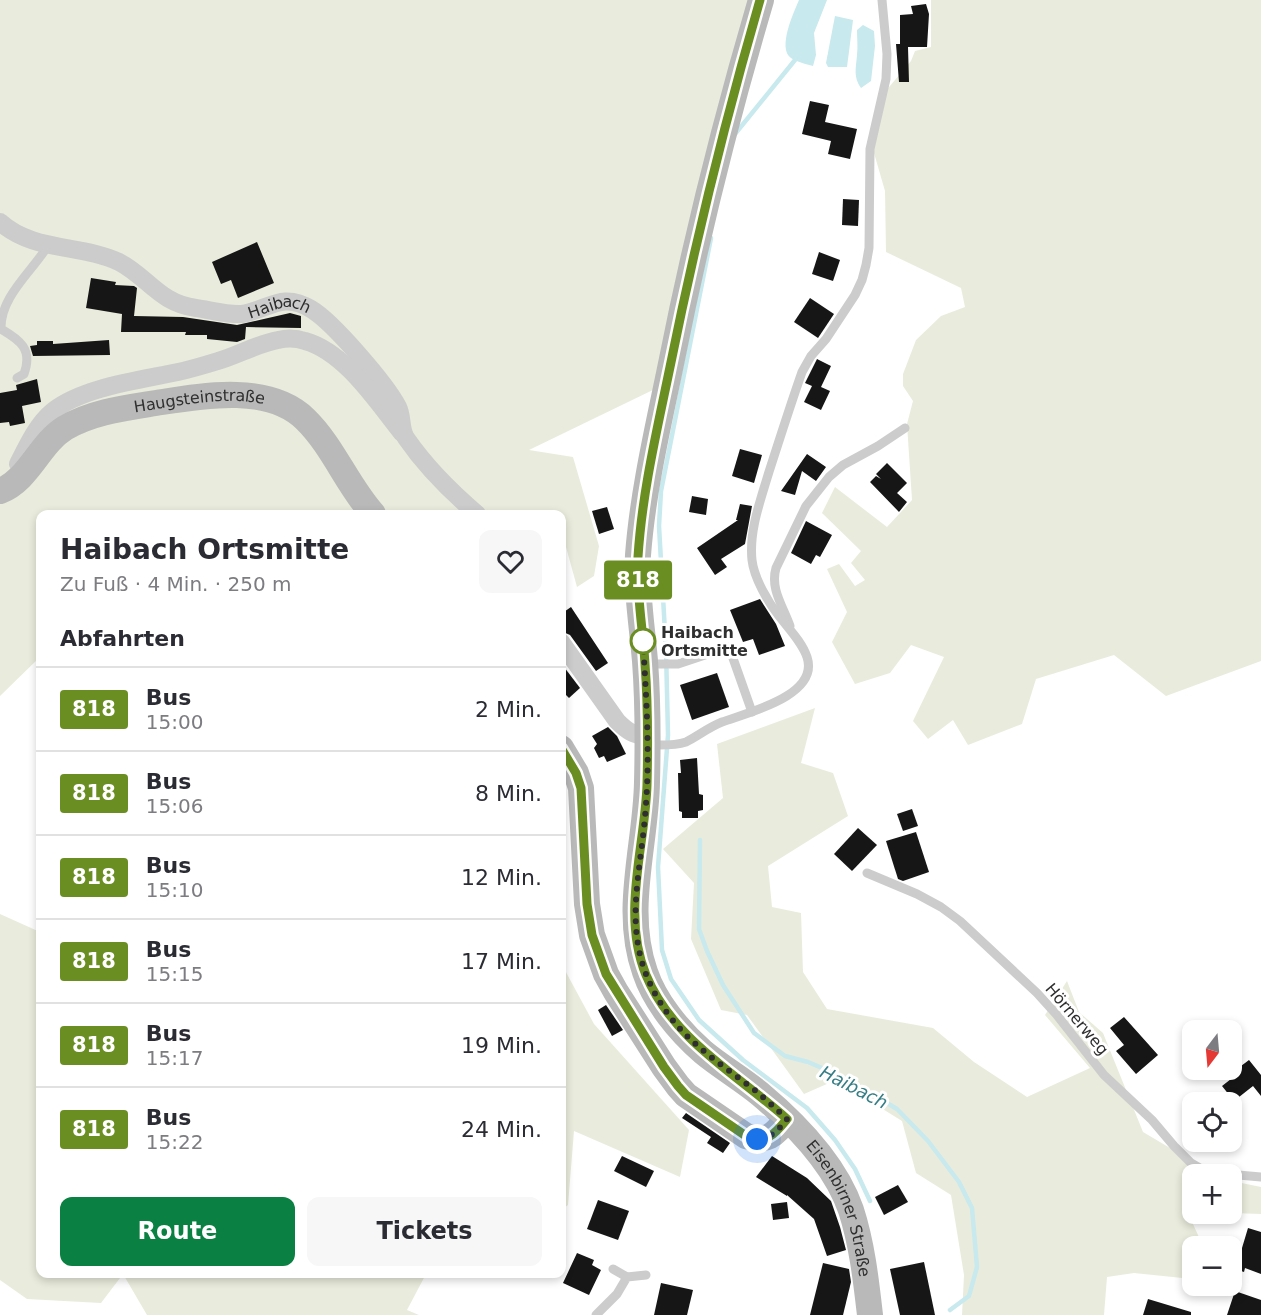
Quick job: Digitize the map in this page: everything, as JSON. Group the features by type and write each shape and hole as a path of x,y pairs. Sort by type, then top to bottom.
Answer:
{"main road":[{"name":"Eisenbirner Straße","path":"760,0 729,109 695,245 645,496 638,556 638,595 654,664 646,806 635,905 636,932 645,974 669,1015 704,1052 758,1093 787,1119 809,1142 840,1184 850,1208 863,1263 870,1315"},
{"name":"Haugsteinstraße","path":"0,491 15,482 61,430 94,414 224,394 249,396 287,406 303,417 320,436 370,510"},
{"path":"566,756 576,773 581,788 587,904 592,935 598,956 616,992 664,1067 686,1095 746,1136 757,1139 775,1134 787,1119"}],"street":[{"name":"Haibach","path":"0,222 17,235 105,257 120,263 157,292 192,308 243,314 275,302 297,302 311,309 335,329 380,381 399,408 404,435 448,490 472,510"},
{"path":"26,470 18,464 33,436 54,411 81,396 135,380 181,371 231,357 280,339 305,341 333,355 358,378 404,435"},
{"path":"566,649 617,721 634,735 650,742"}],"lane":[{"path":"650,742 675,745 684,742 719,723 788,696 804,681 808,659 778,614 754,571 753,529 802,372 855,295 866,265 869,248 870,149 886,79 887,54 882,0"},
{"path":"17,378 24,374 26,368 25,347 21,341 1,329 0,318 9,298 40,260 49,244"},
{"path":"793,634 774,588 773,579 806,506 829,477 843,465 905,428"},
{"path":"654,664 678,664 729,647 752,712"},
{"name":"Hörnerweg","path":"867,873 917,894 960,921 1036,993 1056,1014 1104,1075 1152,1120 1191,1163 1203,1170 1216,1173 1261,1177"},
{"path":"613,1269 627,1277 645,1275"},
{"path":"596,1315 617,1294 627,1277"}],"green space":[{"path":"0,0 756,0 657,388 529,450 573,457 599,546 594,576 577,587 566,547 566,510 36,510 36,661 0,696"},
{"path":"931,0 1261,0 1261,661 1166,696 1114,655 1036,679 1022,724 968,745 953,720 928,739 913,721 944,657 911,645 890,673 855,684 832,642 847,612 827,569 839,564 855,586 865,580 851,563 861,551 822,513 835,487 887,527 912,500 907,424 913,401 903,386 903,374 916,340 941,316 965,307 961,288 886,252 885,191 872,146 884,93 911,61 915,51 931,47"},
{"path":"815,708 801,763 833,773 848,816 768,866 772,907 801,913 803,972 827,1009 933,1028 974,1062 1027,1097 1090,1068 1045,1015 1067,981 1079,1012 1103,1033 1143,1132 1197,1164 1182,1164 1182,1224 1193,1224 1198,1236 1182,1236 1182,1278 1134,1273 1107,1277 1104,1315 962,1315 964,1275 951,1195 916,1173 902,1121 836,1080 804,1094 747,1015 721,1010 691,939 694,883 663,849 723,798 717,744"},
{"path":"0,914 36,930 36,1278 120,1278 101,1303 27,1299 0,1280"},
{"path":"566,972 594,1024 689,1130 680,1177 574,1131 568,1205 566,1206"},
{"path":"1242,1183 1261,1187 1261,1214 1242,1213"},
{"path":"125,1278 424,1278 407,1310 419,1315 147,1315"}],"water":[{"path":"799,0 827,0 814,33 816,55 813,66 791,58 787,53 786,38"},
{"path":"835,16 853,20 847,67 828,67 826,63"},
{"path":"863,25 874,31 875,46 871,81 861,88 856,76 857,30"}],"building":[{"path":"926,4 929,14 927,47 908,47 909,82 899,82 896,44 900,44 900,15 913,14 911,6"},
{"path":"810,101 829,105 825,122 857,129 850,159 828,154 831,141 802,134"},
{"path":"843,199 859,200 858,226 842,225"},
{"path":"257,242 274,283 238,298 231,280 221,284 212,262"},
{"path":"819,252 840,260 833,281 812,274"},
{"path":"91,278 137,288 134,316 183,317 237,325 290,313 301,316 301,328 246,327 245,339 237,342 207,339 207,335 185,335 186,332 121,332 122,314 86,308"},
{"path":"810,298 834,314 818,338 794,322"},
{"path":"109,340 110,355 33,356 30,346 37,345 37,341 53,341 53,344"},
{"path":"817,359 831,366 821,387 830,391 821,410 804,402 812,386 805,383"},
{"path":"37,379 41,402 22,406 25,423 10,426 9,422 0,423 0,393 17,390 16,385"},
{"path":"740,449 762,455 754,483 732,476"},
{"path":"807,454 826,467 816,481 802,471 795,495 781,491"},
{"path":"887,463 907,483 897,493 907,502 899,512 870,482 876,476 881,479 876,474"},
{"path":"692,496 708,499 706,515 689,512"},
{"path":"740,504 752,506 745,544 721,559 727,567 715,575 697,548 738,520 736,520"},
{"path":"607,507 614,529 599,534 592,511"},
{"path":"806,521 832,535 820,557 816,555 811,564 791,553"},
{"path":"760,599 776,624 785,646 759,655 753,639 743,642 730,610"},
{"path":"571,607 608,663 596,671 570,635 566,633 566,610"},
{"path":"566,670 580,688 569,698 566,695"},
{"path":"717,673 729,707 692,720 680,685"},
{"path":"608,727 617,736 626,754 607,762 604,756 599,758 594,748 597,744 592,736"},
{"path":"697,758 699,794 703,795 703,810 698,811 698,818 682,818 682,812 679,811 680,760"},
{"path":"912,809 918,826 903,831 897,814"},
{"path":"858,828 877,845 852,871 834,854"},
{"path":"916,832 929,872 903,881 898,879 886,841"},
{"path":"606,1005 623,1030 612,1036 598,1010"},
{"path":"1124,1017 1158,1055 1136,1074 1116,1051 1124,1045 1110,1028"},
{"path":"1249,1060 1261,1075 1261,1096 1253,1086 1242,1095 1242,1092 1227,1092 1222,1086 1230,1080 1242,1080 1242,1065"},
{"path":"686,1113 730,1143 723,1153 707,1143 711,1137 682,1118"},
{"path":"622,1156 654,1171 646,1187 614,1171"},
{"path":"772,1156 807,1178 831,1201 846,1250 827,1256 814,1219 787,1195 756,1177"},
{"path":"898,1185 908,1202 884,1215 875,1197"},
{"path":"598,1200 629,1211 618,1240 587,1229"},
{"path":"787,1202 789,1218 773,1220 771,1204"},
{"path":"1248,1228 1261,1232 1261,1274 1245,1268 1244,1272 1242,1271 1242,1248"},
{"path":"577,1253 594,1260 592,1265 601,1270 589,1295 563,1283"},
{"path":"924,1262 935,1315 900,1315 890,1269"},
{"path":"823,1263 849,1269 851,1282 843,1315 810,1315"},
{"path":"661,1283 693,1290 687,1315 654,1315"},
{"path":"1242,1293 1261,1300 1261,1315 1227,1315 1233,1296 1242,1296"},
{"path":"1148,1299 1191,1312 1191,1315 1143,1315"}],"waterway":[{"path":"735,134 796,56"},
{"path":"711,238 661,491 659,526 668,735 658,867 662,950 671,979 699,1020 743,1060 807,1108 835,1140 855,1169 870,1201"},
{"name":"Haibach","path":"700,840 699,929 723,985 754,1033 785,1056 808,1062 843,1077 897,1109 928,1141 959,1182 972,1208 977,1267 969,1296 950,1310"}],"bus line":[{"name":"818","path":"566,756 581,788 587,904 592,935 606,974 664,1067 686,1095 746,1136 757,1139 775,1134 787,1119 687,1036 657,996 645,974 640,954 635,905 647,792 645,664 638,595 638,556 645,496 695,245 729,109 760,0"}],"place":[{"name":"Haibach Ortsmitte","path":"643,641"}],"route":[{"path":"643,641 647,792 635,905 640,954 645,974 657,996 687,1036 787,1119 775,1134 757,1139"}]}
